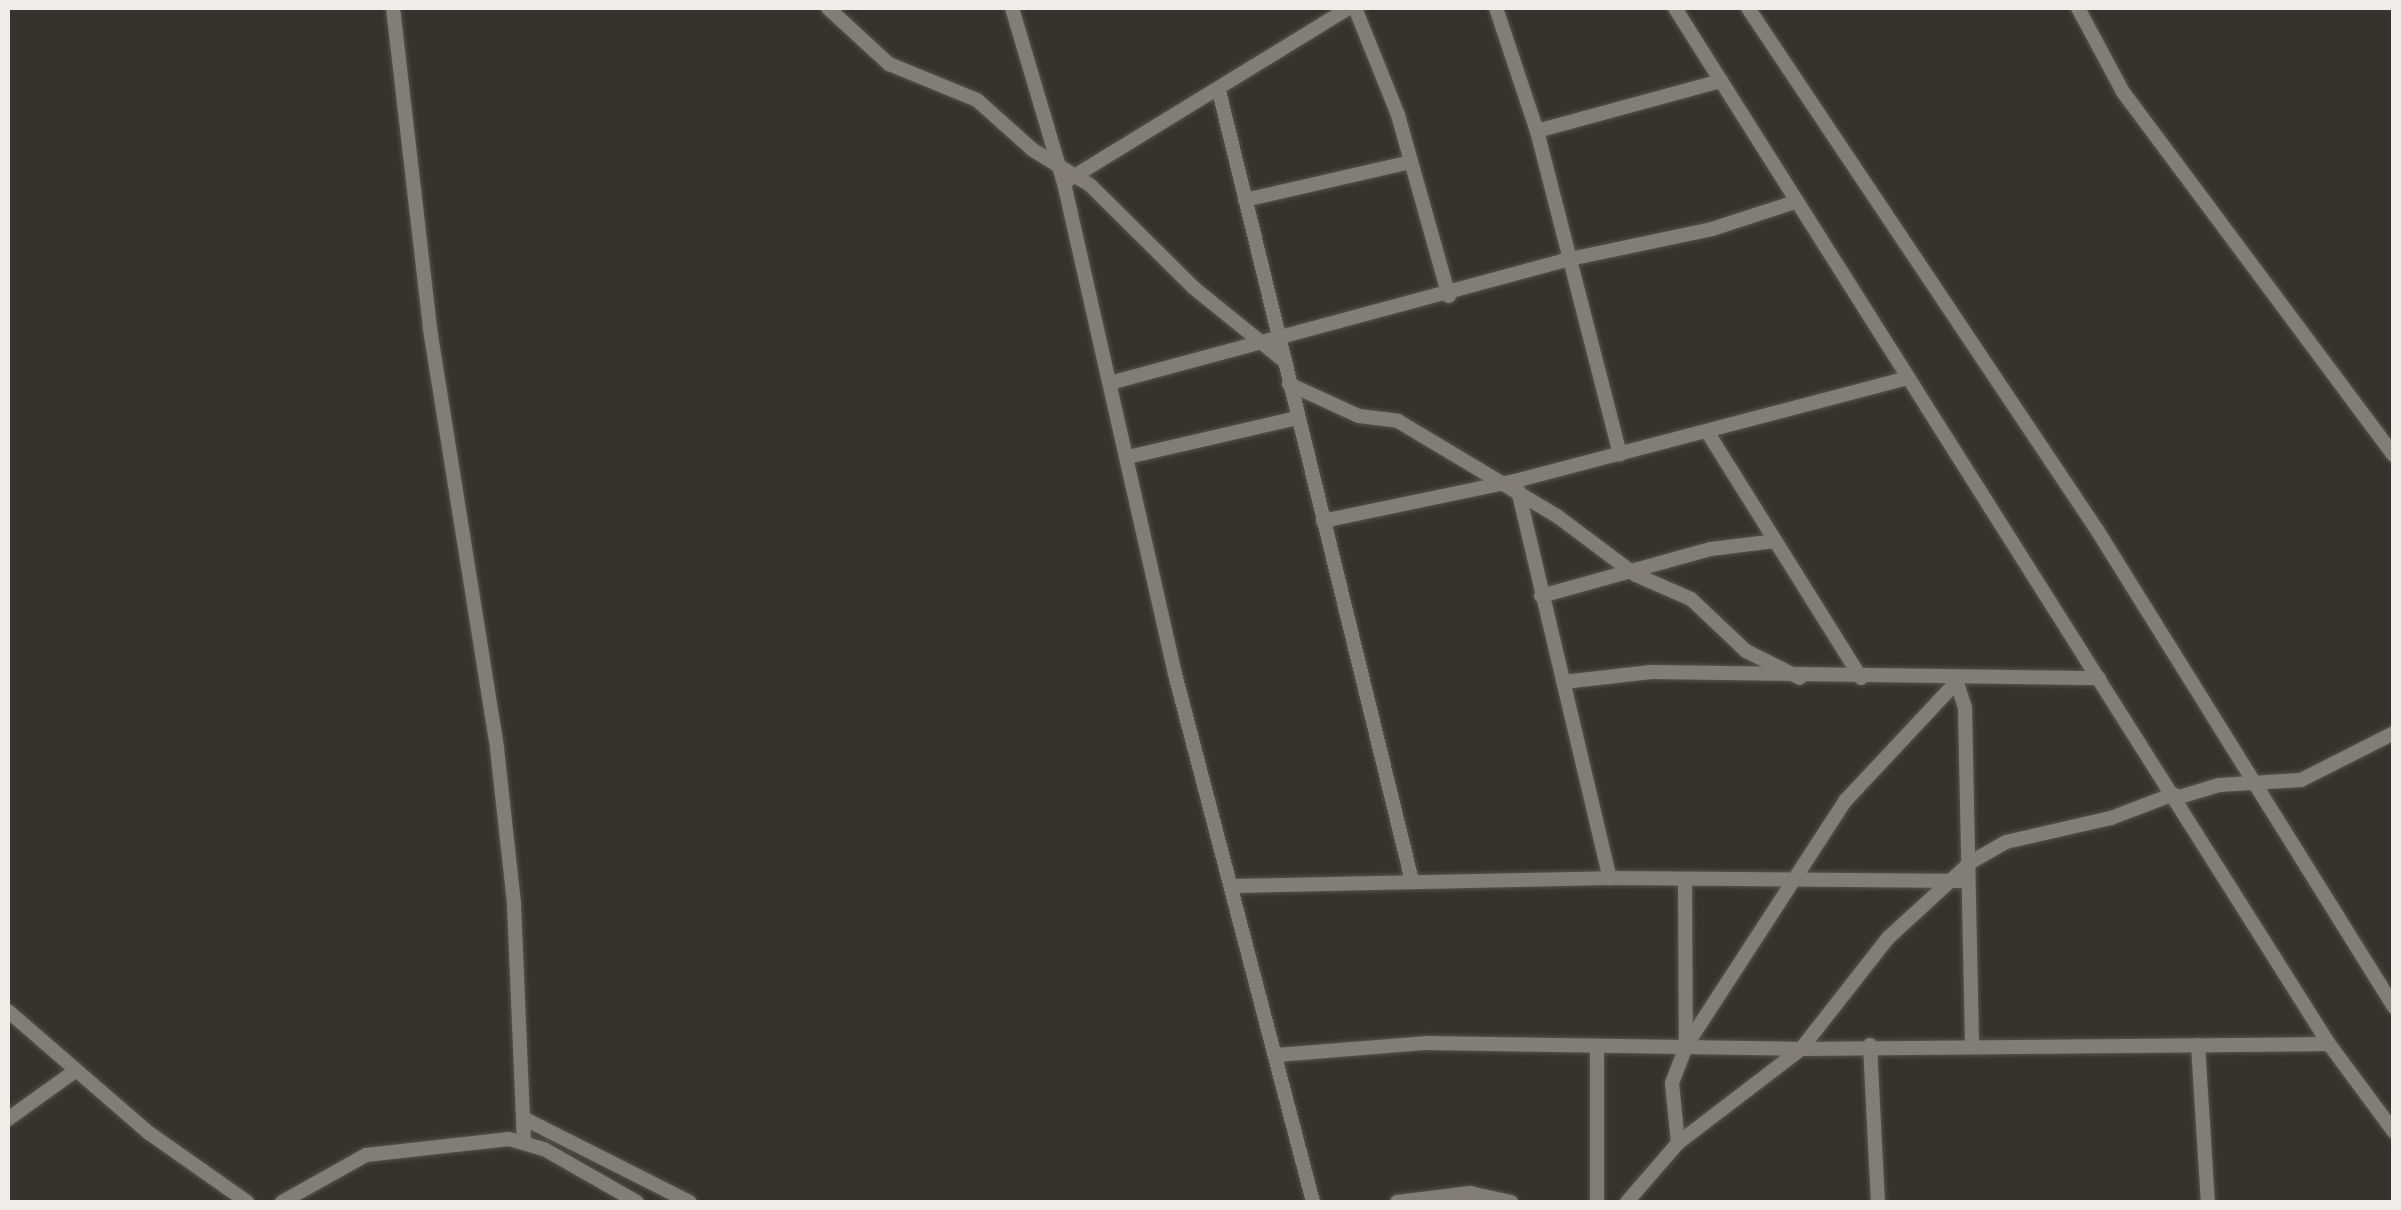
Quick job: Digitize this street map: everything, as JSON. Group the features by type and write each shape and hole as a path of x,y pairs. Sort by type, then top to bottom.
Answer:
{"street":[{"path":"392,8 430,329 497,748 527,1120 524,1141"},
{"path":"828,8 889,64 976,100 1282,360"},
{"path":"1012,8 1057,166"},
{"path":"1069,180 1352,8 1411,162 1449,296"},
{"path":"1496,8 1537,131 1620,455"},
{"path":"1675,8 2329,1044 2394,1132"},
{"path":"1748,8 2097,530 2394,1007"},
{"path":"2078,8 2122,92 2394,454"},
{"path":"1537,131 1721,81"},
{"path":"1218,91 1412,881"},
{"path":"1245,200 1411,162"},
{"path":"1069,180 1176,674 1313,1202"},
{"path":"1110,383 1449,296 1570,259 1712,229 1795,202"},
{"path":"1323,521 1511,487 1908,378"},
{"path":"1288,383 1359,416 1396,420 1511,487 1629,570 1691,599 1739,646 1800,678"},
{"path":"1128,457 1297,418"},
{"path":"1708,433 1861,678"},
{"path":"1511,487 1610,878"},
{"path":"1541,596 1710,548 1774,541"},
{"path":"1563,682 1651,672 1800,678 2099,678"},
{"path":"1959,680 1965,708 1960,877 1972,1045"},
{"path":"1678,1143 1672,1083 1686,1046 1740,971 1792,878 1846,800 1959,680"},
{"path":"1628,1202 1678,1143 1801,1049 1888,938 2006,842 2111,818 2175,796 2301,780 2394,733"},
{"path":"1234,886 1610,878 1960,877"},
{"path":"1685,880 1686,1046"},
{"path":"8,1010 75,1071 247,1202"},
{"path":"1277,1055 1425,1043 1801,1049 1870,1045 2329,1044"},
{"path":"1870,1045 1878,1202"},
{"path":"2198,1045 2208,1202"},
{"path":"1597,1048 1597,1202"},
{"path":"8,1119 75,1071"},
{"path":"527,1120 689,1202"},
{"path":"282,1202 366,1155 524,1141 637,1202"},
{"path":"1397,1202 1470,1193 1511,1202"}]}
